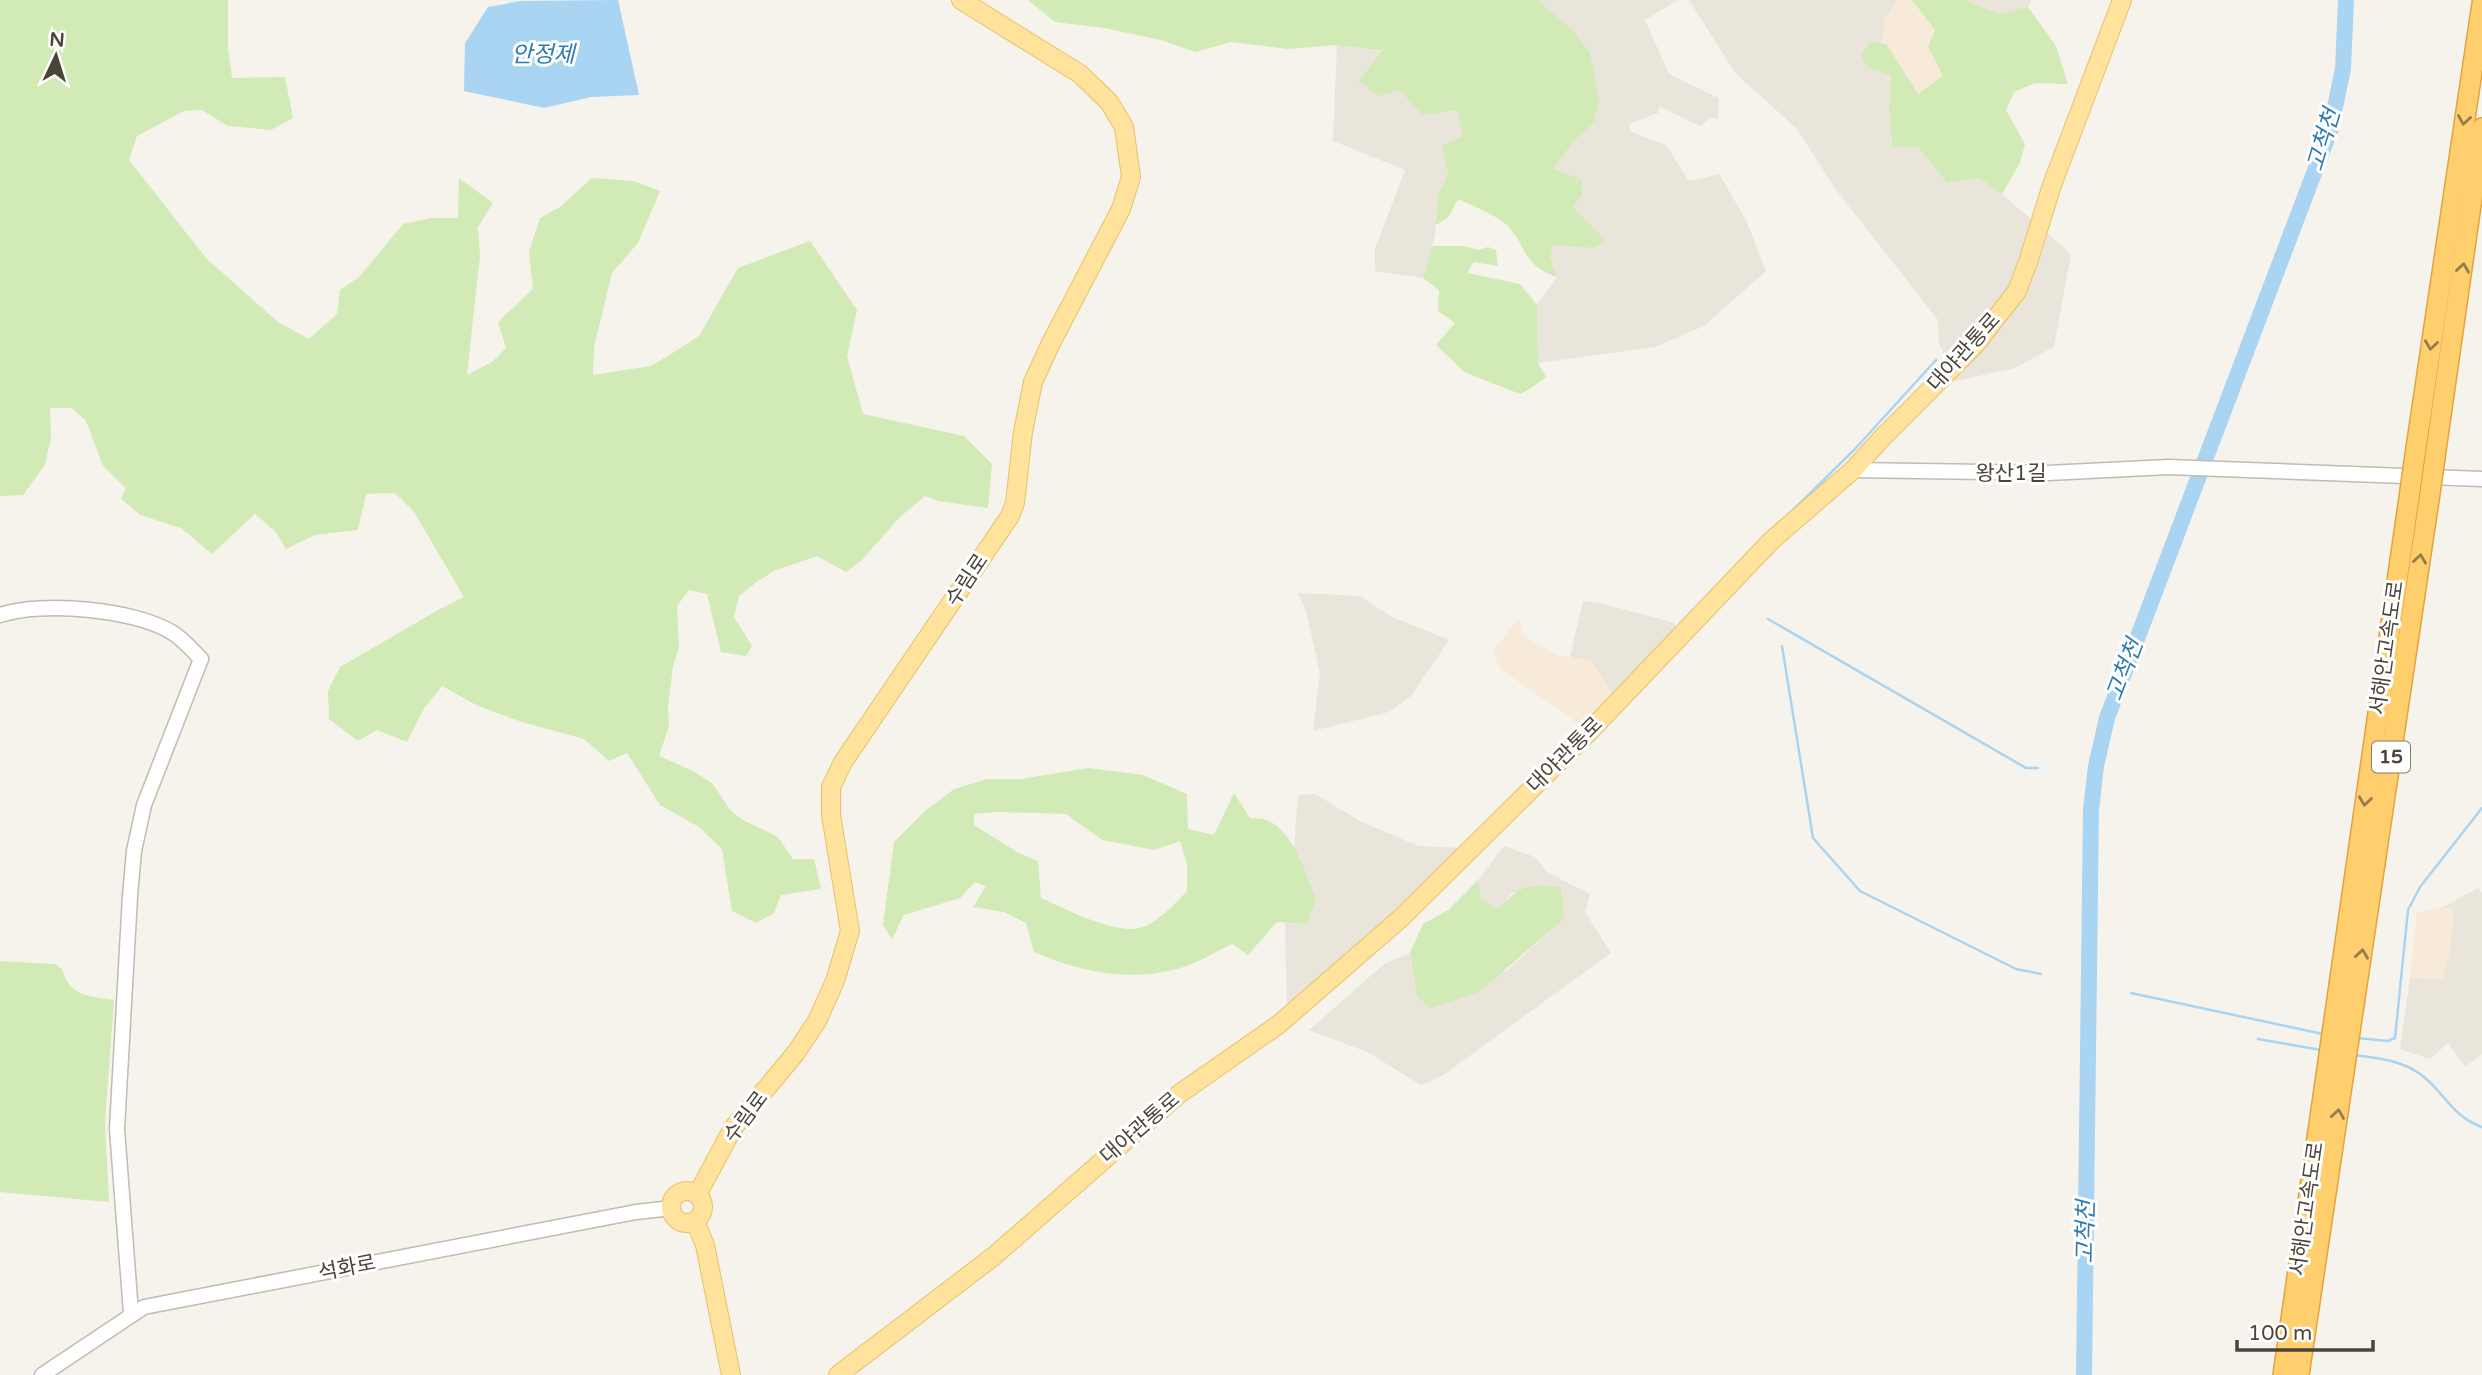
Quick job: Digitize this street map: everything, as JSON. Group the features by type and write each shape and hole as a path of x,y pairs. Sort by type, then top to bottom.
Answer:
{"highway":[{"name":"서해안고속도로","path":"2343,1021 2410,491 2482,4"},
{"name":"서해안고속도로","path":"2299,1375 2343,1021 2430,493 2482,128"},
{"name":"서해안고속도로","path":"2283,1375 2337,1062"}],"main road":[{"name":"수림로","path":"731,1375 705,1245 695,1221 700,1217 703,1207 697,1195 733,1128 795,1054 830,996 850,931 831,816 831,787 843,762 1010,516 1015,503 1023,432 1033,382 1121,209 1131,177 1124,127 1109,102 1080,74 961,0"},
{"name":"대야관통로","path":"838,1375 994,1256 1179,1094 1278,1025 1401,918 1586,735 1772,540 1853,470 1975,345 2017,291 2052,185 2122,0"},
{"path":"695,1221 682,1222 673,1215 672,1202 679,1194 689,1192 697,1195"}],"street":[{"name":"왕산1길","path":"1853,470 2048,473 2168,467 2482,479"},
{"path":"0,615 28,610 104,610 161,627 182,640 201,659 144,805 130,896 117,1129 131,1314"},
{"name":"석화로","path":"42,1375 144,1307 636,1212 672,1208"}],"shaded area":[{"path":"1537,0 1678,0 1645,20 1669,74 1719,98 1718,119 1710,118 1700,126 1659,106 1658,113 1629,124 1631,132 1666,145 1689,181 1719,174 1746,220 1766,271 1704,326 1655,347 1538,363 1537,305 1557,277 1550,257 1552,245 1592,248 1553,169 1574,141 1594,125 1573,30"},
{"path":"1689,0 1897,0 1885,18 1882,44 1871,41 1868,68 1891,74 1889,109 1892,146 1918,147 1947,183 1979,178 2002,194 2071,254 2054,347 2014,368 1956,381 1939,343 1938,320 1837,191 1796,128 1735,73"},
{"path":"1897,0 1912,0 1936,30 1929,47 1944,76 1918,94 1887,46 1882,44 1885,18"},
{"path":"1964,0 2031,2 2028,7 2000,14"},
{"path":"1337,45 1383,52 1400,89 1422,115 1457,110 1464,136 1442,146 1448,174 1438,196 1435,235 1423,278 1375,271 1375,249 1405,170 1333,141"},
{"path":"1298,593 1360,596 1392,617 1449,640 1411,696 1389,712 1313,731 1320,673 1306,611"},
{"path":"1583,601 1675,623 1675,633 1614,695 1570,657"},
{"path":"1519,617 1523,636 1557,655 1591,660 1614,695 1585,727 1500,669 1493,651"},
{"path":"1315,794 1360,821 1418,846 1463,848 1352,953 1287,1008 1285,923 1307,924 1305,874 1294,848 1298,795"},
{"path":"1504,846 1535,857 1547,872 1590,894 1585,912 1611,953 1442,1076 1421,1085 1367,1052 1309,1030 1384,964 1410,953 1417,996 1506,971 1565,918 1561,887 1512,893 1497,909 1481,899 1478,880"},
{"path":"2478,888 2482,893 2482,1054 2465,1067 2448,1043 2430,1059 2400,1049 2410,978 2442,978 2449,954 2454,910 2443,907"},
{"path":"2443,907 2454,910 2449,955 2442,979 2410,978 2417,912"}],"green space":[{"path":"0,0 228,0 228,48 232,78 285,77 293,118 271,130 228,126 202,110 184,111 137,136 129,160 206,258 278,322 309,339 337,314 340,290 359,277 403,224 431,218 458,218 459,178 493,203 478,227 480,255 467,375 492,362 506,348 498,322 533,289 529,252 540,218 560,207 592,178 633,181 660,191 638,243 612,273 594,347 593,375 651,366 671,354 699,336 738,268 810,241 857,310 847,356 863,414 964,436 992,464 988,508 938,501 925,496 900,517 861,561 846,572 817,556 774,571 758,581 739,596 734,617 752,646 746,656 721,652 707,594 689,590 677,606 679,647 673,666 668,707 669,726 659,756 712,783 731,811 778,837 793,859 814,859 821,889 781,895 774,913 756,923 732,911 722,849 699,827 660,805 627,753 609,761 584,739 522,722 478,706 442,686 423,710 407,742 377,730 358,741 329,719 328,691 340,667 464,597 414,512 395,493 366,494 358,530 315,535 286,549 276,532 255,514 212,554 181,528 140,515 121,499 126,488 103,466 86,421 72,408 50,408 51,437 45,465 23,495 0,496"},
{"path":"1028,0 1537,0 1573,30 1590,53 1599,101 1593,125 1574,141 1553,169 1582,180 1582,195 1573,207 1606,241 1592,248 1552,245 1550,257 1557,277 1529,259 1503,222 1458,199 1448,218 1436,225 1438,196 1448,174 1442,146 1463,136 1457,110 1422,115 1400,90 1378,96 1359,81 1382,51 1337,45 1288,49 1231,42 1195,52 1161,40 1104,28 1055,22"},
{"path":"1912,0 1964,0 2000,14 2028,7 2056,46 2068,84 2035,83 2014,92 2006,110 2025,144 2020,163 2002,194 1979,178 1947,183 1918,147 1892,147 1889,109 1891,75 1868,68 1861,55 1871,41 1887,45 1918,94 1943,76 1928,47 1935,30"},
{"path":"1432,246 1464,246 1478,250 1488,247 1496,250 1498,266 1474,262 1467,273 1520,284 1537,305 1538,363 1546,377 1520,394 1464,372 1436,345 1455,323 1438,311 1439,290 1423,278"},
{"path":"1088,768 1143,775 1187,794 1188,829 1214,835 1234,793 1250,818 1265,819 1277,826 1292,844 1316,898 1307,924 1277,922 1248,955 1232,944 1177,969 1140,975 1104,973 1069,965 1034,952 1026,923 1004,912 973,907 986,886 975,882 960,898 904,915 892,939 883,925 894,842 924,812 954,789 987,779 1021,779","holes":["974,814 1066,814 1102,840 1154,850 1180,841 1187,865 1187,891 1146,926 1129,929 1103,924 1041,898 1038,861 1017,852 974,825"]},
{"path":"1478,880 1481,899 1497,909 1519,890 1532,886 1561,887 1565,918 1479,992 1431,1008 1417,996 1410,953 1423,924 1448,910"},
{"path":"0,961 55,964 62,969 65,978 75,990 89,996 114,1000 105,1122 109,1202 0,1192"}],"water":[{"name":"안정제","path":"618,0 639,95 591,97 544,108 464,91 465,43 488,7 520,1"}],"waterway":[{"name":"고척천","path":"2084,1375 2091,810 2096,766 2107,718 2330,131 2343,69 2346,0"},
{"path":"1789,514 1855,449 1936,360"},
{"path":"1768,619 2026,768 2038,768"},
{"path":"1782,646 1813,838 1860,891 2016,969 2041,974"},
{"path":"2357,1038 2388,1041 2395,1038 2408,910 2420,887 2482,808"},
{"path":"2131,993 2323,1034"},
{"path":"2258,1039 2321,1050"},
{"path":"2355,1055 2409,1067 2431,1084 2456,1111 2482,1127"}]}
